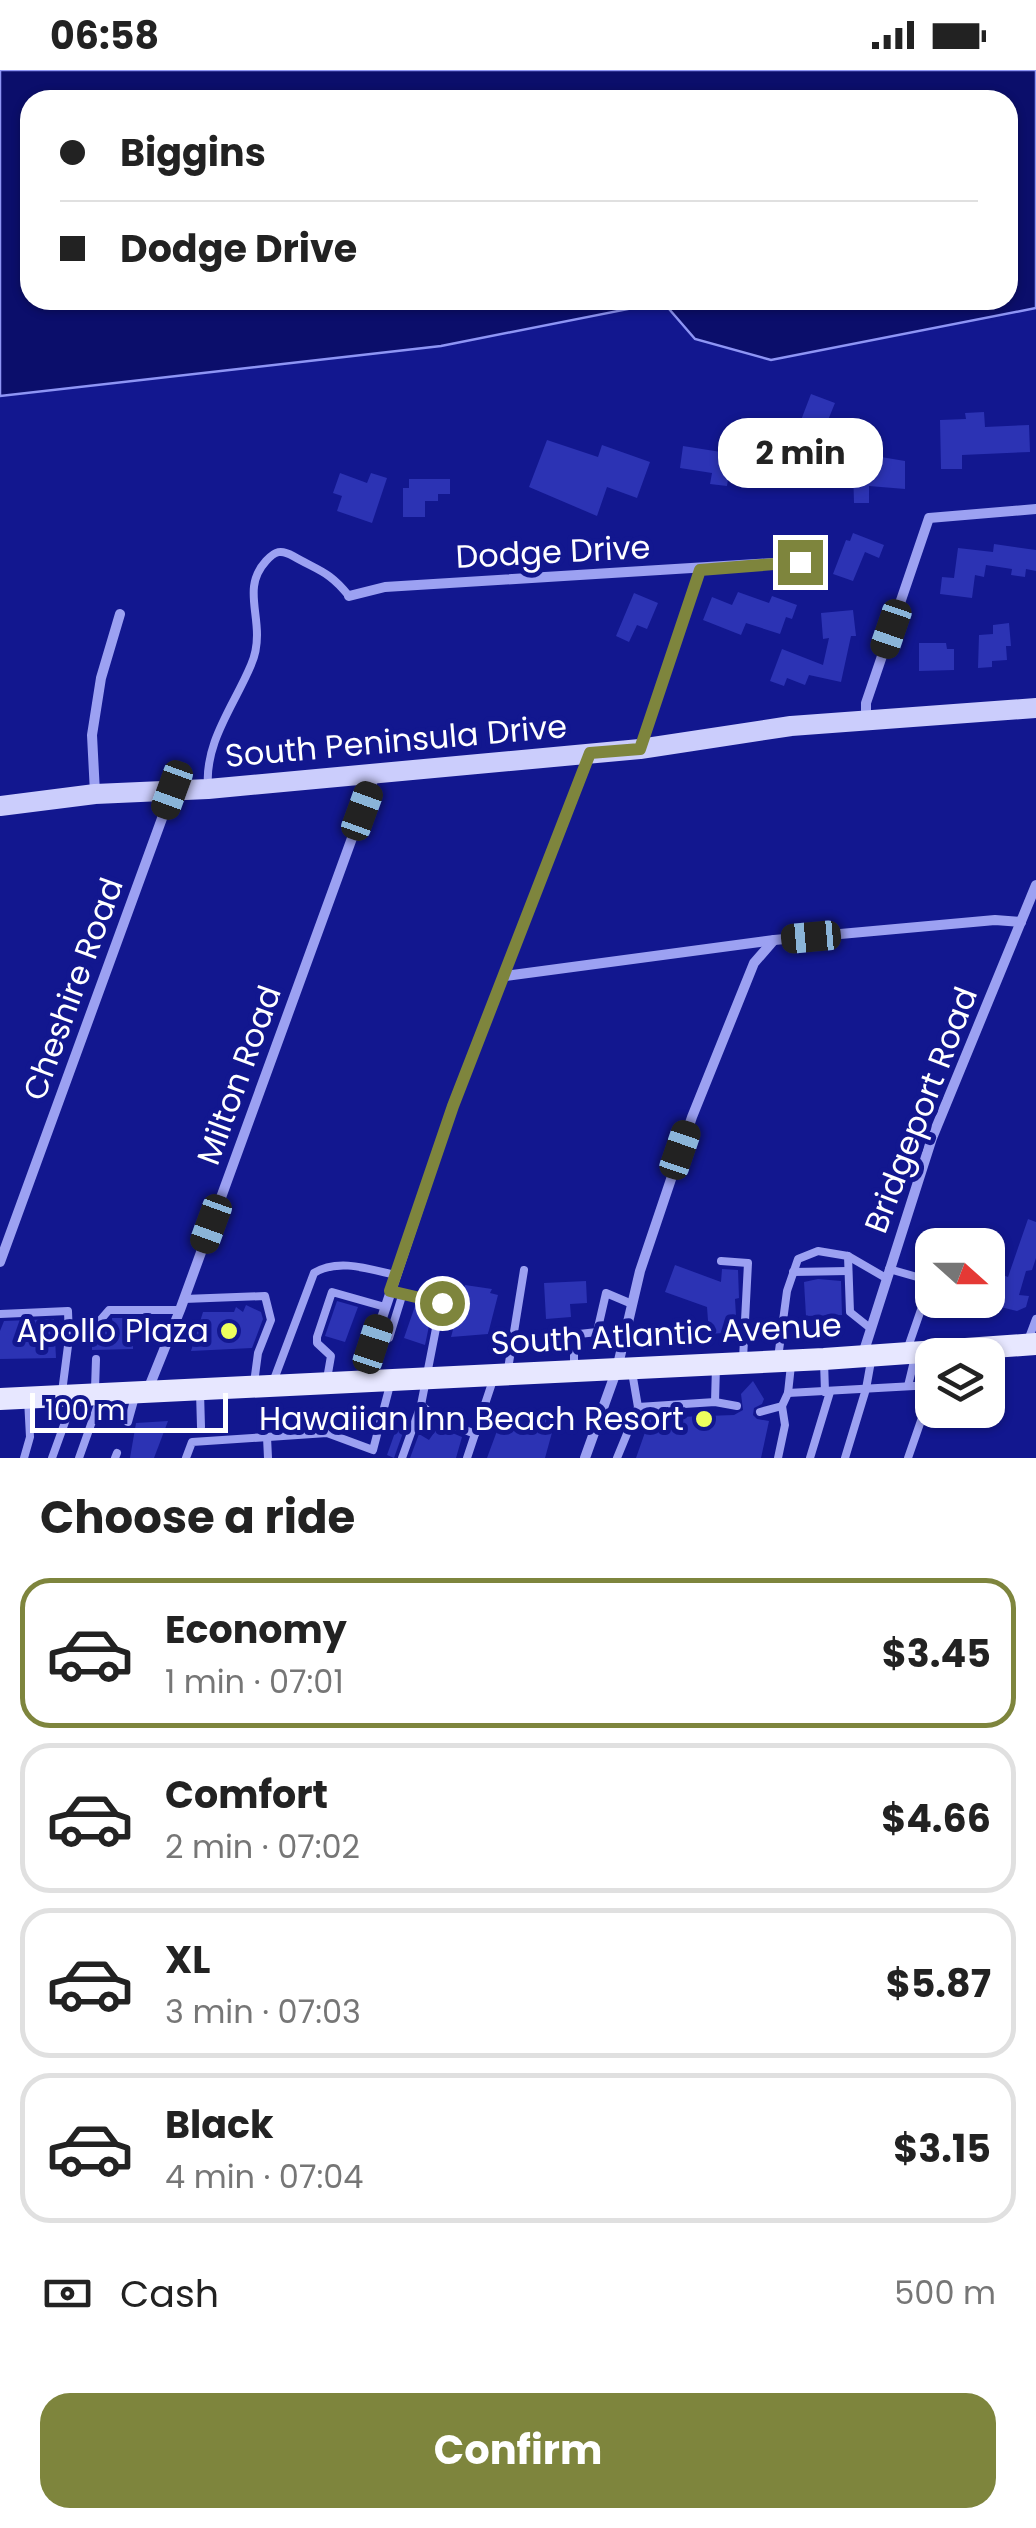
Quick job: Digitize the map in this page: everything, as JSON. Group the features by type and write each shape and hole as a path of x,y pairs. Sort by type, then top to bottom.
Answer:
{"main road":[{"name":"South Peninsula Drive","path":"0,806 94,794 208,788 640,749 791,726 1036,708"},
{"name":"South Atlantic Avenue","path":"1005,1347 1031,1344"},
{"name":"South Atlantic Avenue","path":"0,1400 915,1353"}],"street":[{"path":"866,720 866,702 929,518 1036,509"},
{"name":"Dodge Drive","path":"348,596 402,585 821,560"},
{"path":"640,749 700,570"},
{"path":"94,794 92,735 101,678 120,614"},
{"path":"361,1382 385,1306 396,1293 395,1275 453,1106 590,753"},
{"name":"Milton Road","path":"142,1393 182,1305 376,774"},
{"name":"Cheshire Road","path":"0,1262 172,790"},
{"name":"Bridgeport Road","path":"867,1357 870,1328 932,1138 1036,884"},
{"path":"505,976 774,940 995,920 1021,922"},
{"path":"585,1458 624,1368 640,1271 692,1117 754,963 774,940"}],"lane":[{"path":"208,788 206,766 228,707 256,650 252,594 257,571 272,554 284,552 330,574 348,596"},
{"path":"778,1458 785,1425 782,1406 788,1392 787,1291 798,1259 818,1251 848,1256 887,1273 915,1277"},
{"path":"848,1256 850,1312 870,1328"},
{"path":"721,1261 748,1262 742,1363"},
{"path":"262,1387 314,1273 325,1266 360,1266 395,1275"},
{"path":"467,1458 501,1375 524,1270"},
{"path":"793,1272 848,1271"},
{"path":"326,1384 331,1356 316,1337 332,1292 385,1306"},
{"path":"389,1338 396,1293 442,1303 421,1406 402,1458"},
{"path":"544,1338 597,1332 606,1294 632,1304"},
{"path":"95,1339 100,1316 109,1310 265,1296 271,1320 258,1353 262,1387"},
{"path":"0,1314 68,1311 69,1338 83,1395 79,1458"},
{"path":"908,1386 911,1353 921,1318"},
{"path":"1031,1344 1036,1319"},
{"path":"574,1334 574,1372"},
{"path":"845,1458 866,1389 867,1357"},
{"path":"52,1458 96,1359"},
{"path":"810,1458 827,1392 824,1360"},
{"path":"715,1402 716,1364"},
{"path":"617,1458 638,1407 624,1368"},
{"path":"186,1458 192,1442 327,1433 371,1454 391,1380"},
{"path":"788,1392 915,1386"},
{"path":"200,1390 201,1428"},
{"path":"128,1422 142,1393"},
{"path":"24,1458 30,1437 28,1398"},
{"path":"638,1407 715,1402 737,1406"},
{"path":"421,1406 438,1419 475,1434"},
{"path":"760,1412 782,1406"},
{"path":"908,1458 918,1428"},
{"path":"267,1437 268,1458"}],"shaded area":[{"path":"0,70 1036,70 1036,308 771,360 695,339 670,310 1018,310 1018,90 20,90 20,310 623,310 441,346 0,396"}],"building":[{"path":"811,394 835,403 826,425 843,432 835,454 801,441 805,430 798,428"},
{"path":"984,412 985,427 1029,425 1030,452 962,455 962,469 941,469 940,420 966,419 965,413"},
{"path":"547,440 598,457 602,445 650,462 637,498 607,487 597,516 529,487"},
{"path":"683,446 721,452 720,457 731,459 727,486 710,484 712,473 680,468"},
{"path":"881,457 905,461 905,489 869,486 869,503 854,503 853,469 881,469"},
{"path":"340,473 367,483 371,473 387,478 372,523 337,511 342,496 333,493"},
{"path":"409,479 450,479 450,494 438,494 438,501 425,501 425,517 403,517 403,488 409,488"},
{"path":"853,533 884,545 879,558 865,552 853,581 833,574 846,540 850,541"},
{"path":"994,544 1036,550 1036,571 1026,569 1025,577 1011,575 1012,569 986,565 984,577 975,575 972,598 940,594 942,577 954,578 958,548 993,552"},
{"path":"738,592 769,603 772,596 797,605 792,619 786,617 780,634 746,623 741,635 703,620 712,597 732,605"},
{"path":"634,593 658,603 647,629 637,625 629,642 616,636"},
{"path":"853,610 856,636 851,636 841,682 809,675 805,685 787,678 784,686 770,681 782,649 823,665 829,638 823,639 821,613"},
{"path":"1009,623 1011,646 1006,646 1007,660 992,661 992,667 978,668 979,635 993,634 993,625"},
{"path":"919,643 946,643 947,649 954,649 954,670 919,671"},
{"path":"1028,1219 1036,1222 1036,1258 1032,1270 1026,1271 1019,1295 1029,1296 1026,1307 1017,1311 1005,1308 1005,1276 1008,1277"},
{"path":"675,1265 721,1282 722,1269 738,1270 737,1332 709,1334 707,1307 665,1292"},
{"path":"586,1281 587,1303 570,1304 571,1317 546,1319 544,1283"},
{"path":"841,1281 842,1315 806,1316 804,1282"},
{"path":"465,1285 492,1289 490,1293 498,1295 488,1334 451,1337"},
{"path":"337,1301 358,1307 345,1342 325,1336"},
{"name":"Apollo Plaza","path":"246,1305 261,1312 263,1319 252,1348 191,1351 203,1312 234,1312 236,1307 243,1312"},
{"path":"415,1306 432,1312 425,1345 404,1338"},
{"path":"112,1318 143,1318 142,1331 133,1331 133,1349 92,1350 92,1346 102,1342 103,1331 113,1329"},
{"path":"54,1319 56,1358 0,1359 4,1321"},
{"name":"Hawaiian Inn Beach Resort","path":"753,1381 764,1399 754,1408 753,1415 769,1421 761,1458 636,1458 650,1418 734,1415 743,1410 741,1394"},
{"path":"535,1411 556,1418 545,1458 487,1458 501,1420 528,1430"},
{"path":"168,1421 154,1458 130,1458 136,1423"},
{"path":"398,1424 405,1427 394,1458 387,1455"},
{"path":"438,1427 462,1437 456,1458 410,1458 419,1434 429,1440"}],"place":[{"name":"Apollo Plaza","path":"229,1331"},
{"name":"Hawaiian Inn Beach Resort","path":"704,1419"}],"route":[{"path":"442,1303 390,1291 453,1106 590,753 640,749 700,570 800,562"}]}
